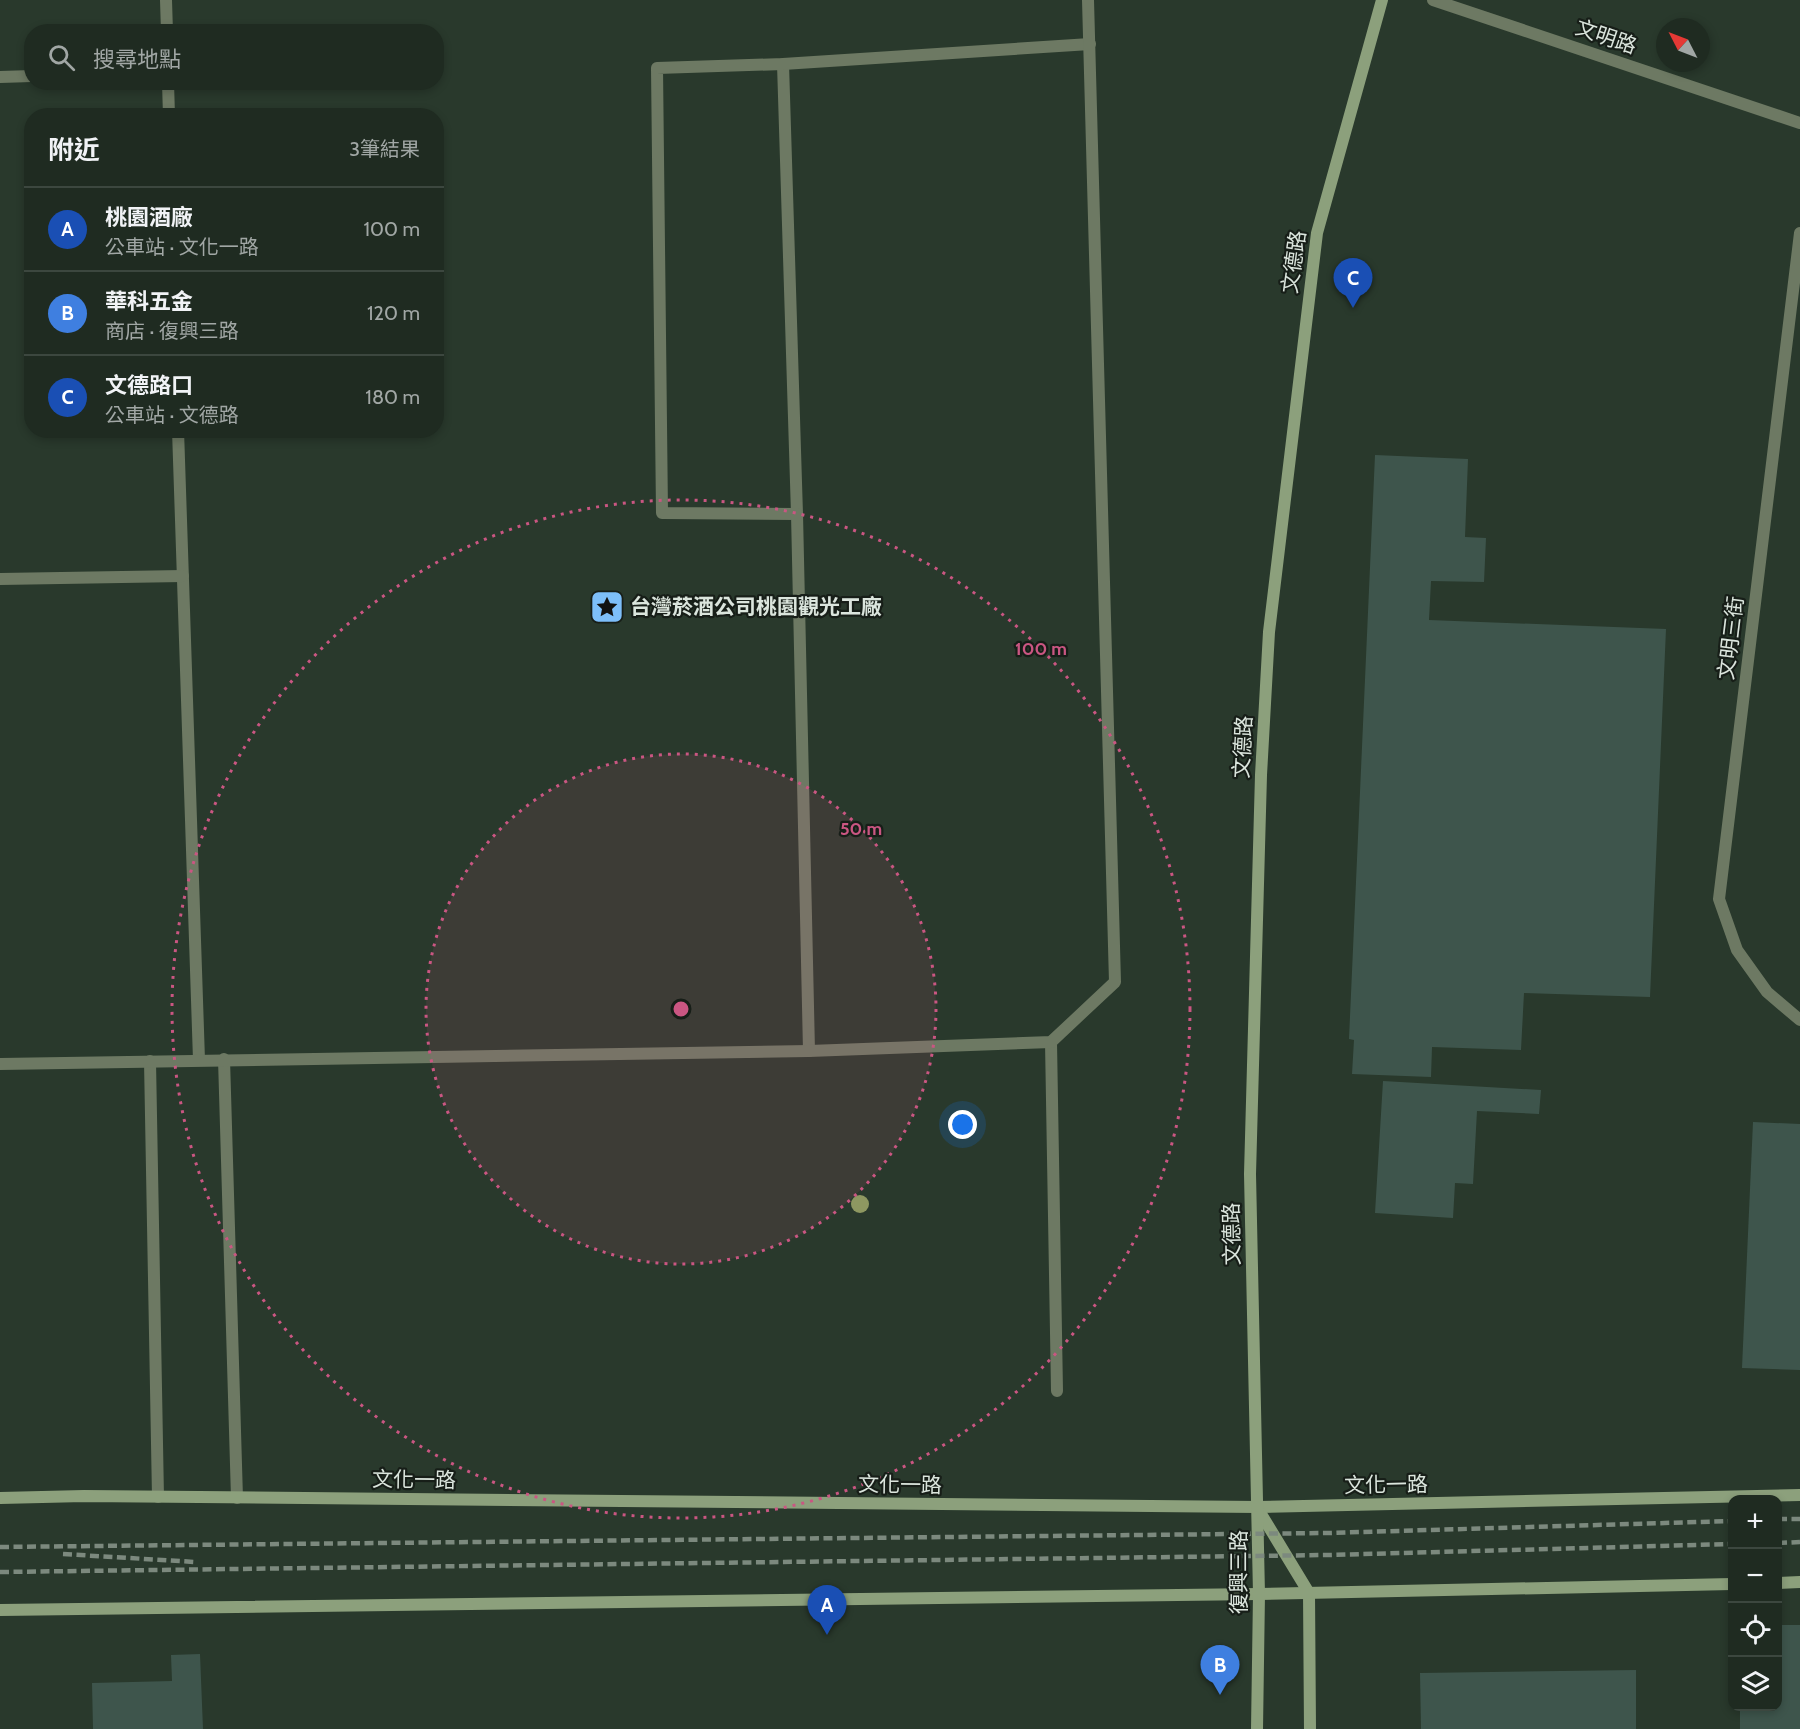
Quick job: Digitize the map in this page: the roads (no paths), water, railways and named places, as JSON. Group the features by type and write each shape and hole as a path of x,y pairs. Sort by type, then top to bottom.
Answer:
{"street":[{"path":"166,0 167,24"},
{"path":"0,1064 809,1051 1051,1042 1115,982 1088,0"},
{"name":"文德路","path":"1258,1508 1250,1174 1261,774 1269,632 1317,234 1382,0"},
{"name":"文明路","path":"1433,0 1800,123"},
{"path":"797,514 662,513 657,68 783,64 1090,44"},
{"path":"783,64 797,514 809,1051"},
{"path":"0,77 24,76"},
{"path":"168,90 169,108"},
{"name":"文明三街","path":"1800,233 1719,899 1737,950 1767,992 1800,1020"},
{"path":"178,438 199,1060"},
{"path":"0,579 183,576"},
{"path":"1051,1042 1057,1391"},
{"path":"224,1059 237,1498"},
{"path":"150,1060 158,1497"},
{"name":"文化一路","path":"0,1498 158,1497 1258,1508 1800,1495"},
{"name":"復興三路","path":"1258,1508 1309,1593"},
{"name":"復興三路","path":"1257,1729 1258,1508"},
{"path":"1782,1583 1800,1582"},
{"path":"0,1610 1259,1594 1728,1584"},
{"path":"1309,1593 1310,1729"}],"railway":[{"path":"1782,1519 1800,1519"},
{"path":"0,1547 1328,1533 1728,1521"},
{"path":"1782,1543 1800,1542"},
{"path":"0,1572 1328,1555 1728,1544"},
{"path":"63,1554 195,1562"}],"place":[{"name":"文德路口","path":"1353,308"},
{"name":"台灣菸酒公司桃園觀光工廠","path":"607,607"},
{"name":"桃園酒廠","path":"827,1635"},
{"name":"華科五金","path":"1220,1695"}]}
